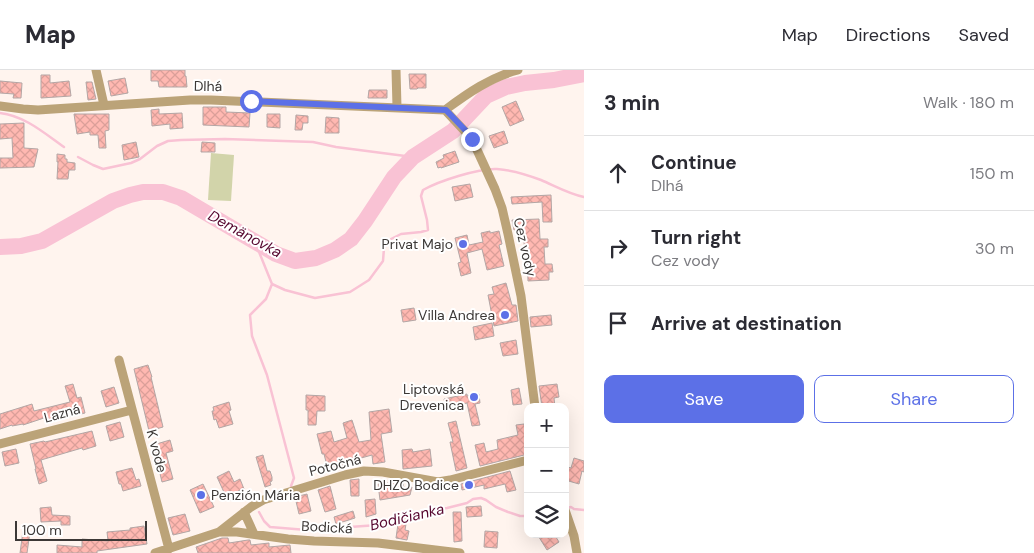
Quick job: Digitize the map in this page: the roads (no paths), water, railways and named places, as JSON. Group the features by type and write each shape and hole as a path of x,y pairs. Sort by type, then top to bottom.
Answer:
{"street":[{"path":"96,70 104,105"},
{"path":"396,70 397,107"},
{"path":"446,110 488,81 518,70"},
{"name":"Dlhá","path":"0,106 38,110 197,100 446,110"},
{"name":"Cez vody","path":"446,110 472,139 502,208 521,296 534,403"},
{"name":"K vode","path":"119,360 169,549"},
{"name":"Lazná","path":"0,444 132,410"},
{"name":"Potočná","path":"219,532 262,500 357,472 383,472 438,482 524,461"},
{"path":"244,512 254,534"},
{"path":"569,521 577,553"},
{"name":"Bodická","path":"155,553 219,532 254,534 297,540 378,543 460,553"}],"waterway":[{"name":"Demänovka","path":"0,247 21,246 42,241 113,201 143,192 163,192 181,198 276,254 295,261 316,258 335,250 351,239 394,177 413,157 453,131 486,96 506,87 584,74"},
{"path":"0,113 26,121 64,147"},
{"path":"78,157 103,169 131,163 168,141 225,139 313,142 336,147 413,157"},
{"path":"272,284 285,290 315,298 350,292 369,280 383,261 384,248 391,239 401,234 428,230 421,196 423,190 459,176 489,169 508,170 536,178 567,192 584,197"},
{"name":"Bodičianka","path":"255,242 272,284 266,299 250,315 252,336 267,375 294,478 291,486"},
{"name":"Bodičianka","path":"259,512 270,527 307,530 378,525 390,521 397,516 447,508 481,498 496,507 524,516"},
{"name":"Bodičianka","path":"569,507 584,510"}],"place":[{"name":"Privat Majo","path":"463,244"},
{"name":"Villa Andrea","path":"505,315"},
{"name":"Liptovská Drevenica","path":"474,397"},
{"name":"DHZO Bodice","path":"469,485"},
{"name":"Penzión Mária","path":"201,495"}]}
